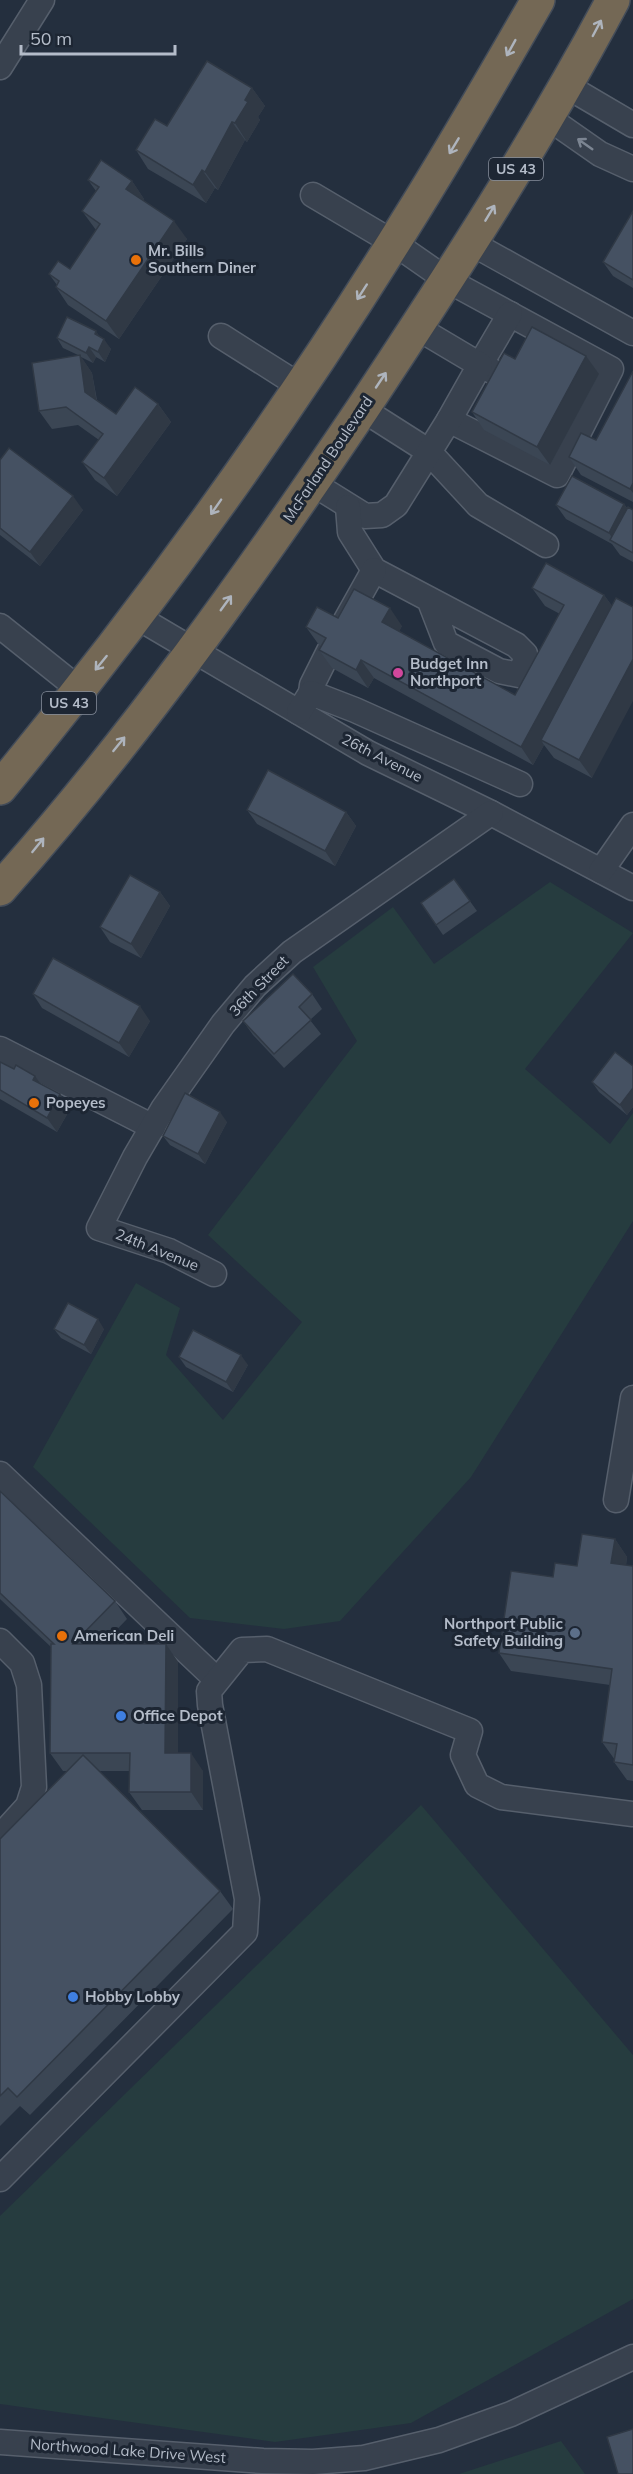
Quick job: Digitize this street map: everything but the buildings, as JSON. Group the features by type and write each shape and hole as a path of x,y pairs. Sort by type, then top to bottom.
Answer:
{"highway":[{"name":"McFarland Boulevard","path":"0,889 140,719 284,525 471,243 547,117 613,0"},
{"name":"US 43","path":"2,780 80,690 137,617 300,386 394,243 484,96 528,3"}],"street":[{"path":"0,67 42,0"},
{"path":"565,85 633,125"},
{"path":"547,117 600,154 630,167"},
{"path":"313,195 394,243 447,280 611,369 568,441 557,475 449,420"},
{"path":"471,243 633,333"},
{"path":"312,483 365,516 382,515 396,505 449,420 477,395 480,365 510,314"},
{"path":"416,327 511,381"},
{"path":"221,336 300,386"},
{"path":"362,409 428,451 478,505 546,545"},
{"path":"348,507 350,532 374,570 429,599"},
{"path":"374,570 335,640 305,703 355,710 520,784"},
{"name":"26th Avenue","path":"137,617 192,650 305,703 368,753 491,813 633,888"},
{"path":"0,626 80,690"},
{"name":"36th Street","path":"99,1228 153,1127 208,1044 255,986 292,952 491,813"},
{"path":"601,871 633,825"},
{"path":"0,1048 153,1127"},
{"name":"24th Avenue","path":"99,1228 169,1251 214,1274"},
{"path":"616,1500 633,1398"},
{"path":"0,1474 218,1680"},
{"path":"0,1641 22,1664 29,1685 34,1787 28,1806 0,1837"},
{"path":"0,2179 244,1932 247,1899 209,1691 242,1650 267,1649 470,1731 463,1755 472,1775 477,1785 501,1797 633,1814"},
{"name":"Northwood Lake Drive West","path":"0,2442 263,2461 313,2462 364,2458 439,2440 511,2414 633,2357"}],"green space":[{"path":"550,882 633,933 525,1069 610,1144 633,1113 633,1221 471,1477 340,1621 284,1629 190,1618 33,1467 136,1283 180,1308 166,1355 223,1420 302,1322 208,1235 357,1041 313,967 393,907 434,964"},
{"path":"421,1805 633,2055 633,2299 411,2423 275,2442 0,2404 0,2216"},
{"path":"561,2441 585,2474 459,2474"}],"place":[{"name":"Mr. Bills Southern Diner","path":"136,260"},
{"name":"Budget Inn Northport","path":"398,673"},
{"name":"Popeyes","path":"34,1103"},
{"name":"Northport Public Safety Building","path":"575,1633"},
{"name":"American Deli","path":"62,1636"},
{"name":"Office Depot","path":"121,1716"},
{"name":"Hobby Lobby","path":"73,1997"}]}
